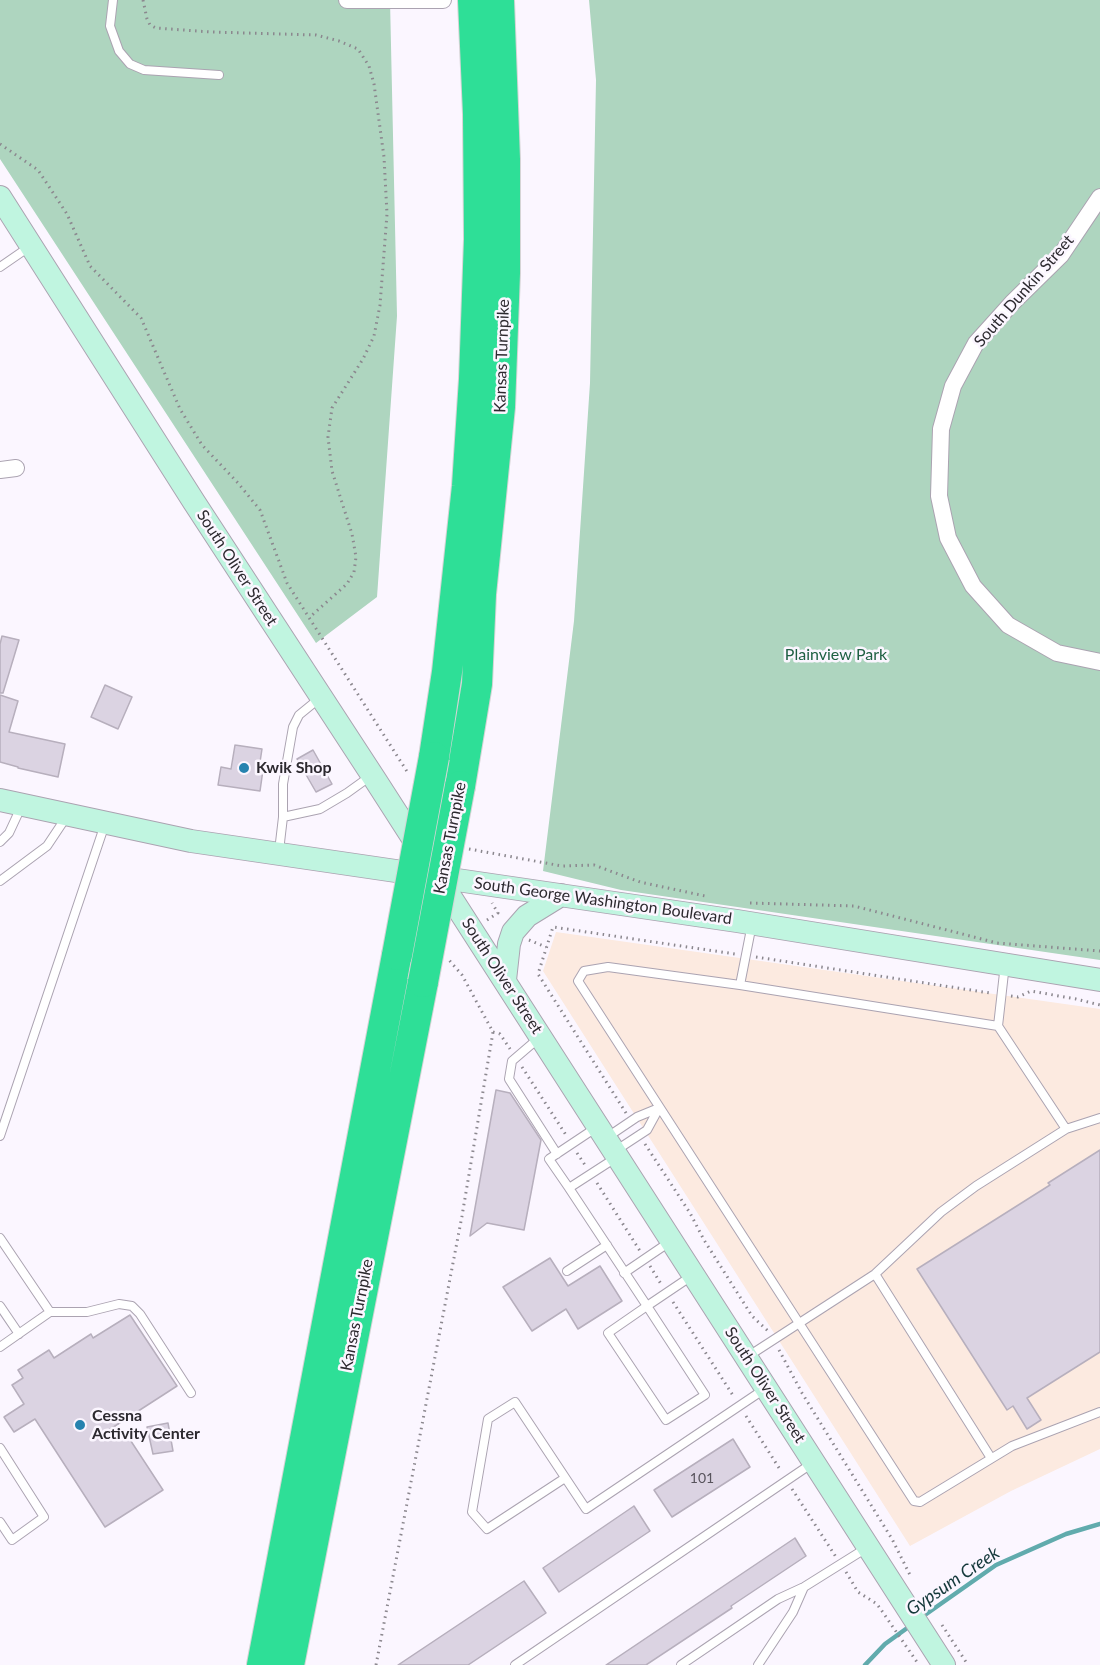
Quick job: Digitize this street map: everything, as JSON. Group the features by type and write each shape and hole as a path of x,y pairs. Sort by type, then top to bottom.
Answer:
{"highway":[{"name":"Kansas Turnpike","path":"262,1665 434,757 448,661 466,486 474,379 479,228 478,114 473,0"},
{"name":"Kansas Turnpike","path":"289,1665 423,982 477,684 481,594 500,407 505,273 506,159 499,0"}],"main road":[{"name":"South Oliver Street","path":"0,197 868,1546 908,1591 950,1661"},
{"name":"South George Washington Boulevard","path":"0,800 191,841 561,895 749,913 1005,964 1100,980"},
{"path":"505,980 509,944 513,932 526,916 561,895"}],"street":[{"path":"347,0 443,0"},
{"name":"South Dunkin Street","path":"1100,197 1061,255 1012,303 976,343 953,386 941,429 939,496 948,538 973,586 1008,625 1057,653 1100,662"}],"lane":[{"path":"113,0 111,26 119,51 130,64 144,70 219,75"},
{"path":"0,267 31,246"},
{"path":"278,855 283,817 283,784 293,727 299,715 321,697"},
{"path":"283,817 320,809 347,794 372,775"},
{"path":"0,842 9,833 22,805"},
{"path":"0,881 47,846 68,815"},
{"path":"0,1136 105,824"},
{"path":"740,985 746,956 749,913"},
{"path":"1005,964 998,1026 1066,1129"},
{"path":"998,1026 740,985 608,967 584,971 579,977 580,987 915,1501 920,1502 1012,1446 1100,1412"},
{"path":"540,1036 512,1061 509,1080 557,1154"},
{"path":"569,1188 591,1174 609,1143 631,1121 659,1108"},
{"path":"659,1108 647,1130 639,1135 609,1143 572,1145 549,1159 607,1245 624,1272 647,1306 705,1395 666,1420 608,1333 647,1306 668,1294 694,1275"},
{"path":"747,1357 875,1274 941,1212 979,1184 1066,1129 1100,1118"},
{"path":"0,1238 50,1312"},
{"path":"624,1272 672,1240"},
{"path":"567,1271 607,1245"},
{"path":"875,1274 991,1458"},
{"path":"0,1347 50,1312 87,1312 119,1304 132,1306 140,1314 191,1393"},
{"path":"0,1306 20,1334"},
{"path":"565,1478 488,1529 472,1512 488,1419 515,1402 586,1509 766,1387"},
{"path":"0,1448 44,1517 12,1540 0,1522"},
{"path":"515,1665 814,1462"},
{"path":"681,1665 778,1599 804,1587 868,1546"},
{"path":"758,1665 793,1612 804,1587"}],"path":[{"path":"143,0 147,19 150,25 156,28 316,35 358,49 372,75 384,157 387,214 380,305 374,336 332,408 328,436 332,471 352,534 356,556 354,572 347,584 310,618"},
{"path":"0,144 38,170 67,214 90,266 141,318 180,409 202,445 260,510 287,583 408,773"},
{"path":"462,854 467,849 562,866 594,865 640,882 714,898"},
{"path":"493,916 498,913 494,905"},
{"path":"749,913 854,906 997,943 1100,951"},
{"path":"631,1121 538,974 553,927 1001,995 1018,997 1031,991 1100,1005"},
{"path":"528,940 546,947"},
{"path":"376,1665 462,1216 493,1032 462,975 447,957"},
{"path":"493,1032 500,1034 516,1057 858,1592 877,1604 919,1665"},
{"path":"639,1135 690,1213 704,1240 752,1316 767,1329 802,1393 892,1539 908,1591"},
{"path":"950,1661 968,1665"}],"shaded area":[{"path":"556,932 1100,1009 1100,1449 1011,1491 910,1546 543,971"}],"green space":[{"path":"0,0 390,0 397,316 377,597 316,643 0,159"},
{"name":"Plainview Park","path":"589,0 1100,0 1100,960 621,890 543,871 574,621 590,383 596,80"}],"building":[{"path":"2,636 19,640 3,693 0,693 0,644"},
{"path":"105,685 132,697 118,729 91,717"},
{"path":"0,695 18,701 9,732 65,744 58,777 0,762"},
{"path":"235,745 262,749 260,762 264,763 260,791 218,785 221,767 231,769"},
{"path":"313,750 332,784 316,792 297,759"},
{"path":"496,1090 510,1093 541,1140 524,1230 487,1223 470,1236"},
{"path":"1100,1150 1100,1352 1027,1398 1041,1420 1027,1429 1013,1406 1007,1410 917,1269 1050,1185 1048,1183"},
{"path":"550,1258 568,1286 600,1266 622,1301 578,1329 566,1309 532,1331 503,1287"},
{"name":"Cessna Activity Center","path":"130,1315 177,1386 98,1437 125,1432 163,1490 105,1527 35,1419 14,1432 4,1417 24,1404 12,1385 23,1378 18,1370 49,1350 54,1358 91,1334 93,1338"},
{"path":"168,1423 173,1451 153,1454 147,1427"},
{"path":"733,1439 750,1467 672,1517 654,1490"},
{"path":"634,1506 650,1531 559,1592 543,1568"},
{"path":"795,1538 806,1556 731,1606 732,1608 646,1665 606,1665"},
{"path":"524,1581 546,1613 468,1665 398,1665"}],"waterway":[{"name":"Gypsum Creek","path":"922,1617 996,1565 1066,1534 1100,1524"},
{"name":"Gypsum Creek","path":"865,1665 885,1644 910,1626"}],"place":[{"name":"Kwik Shop","path":"244,768"},
{"name":"Cessna Activity Center","path":"80,1425"}]}
